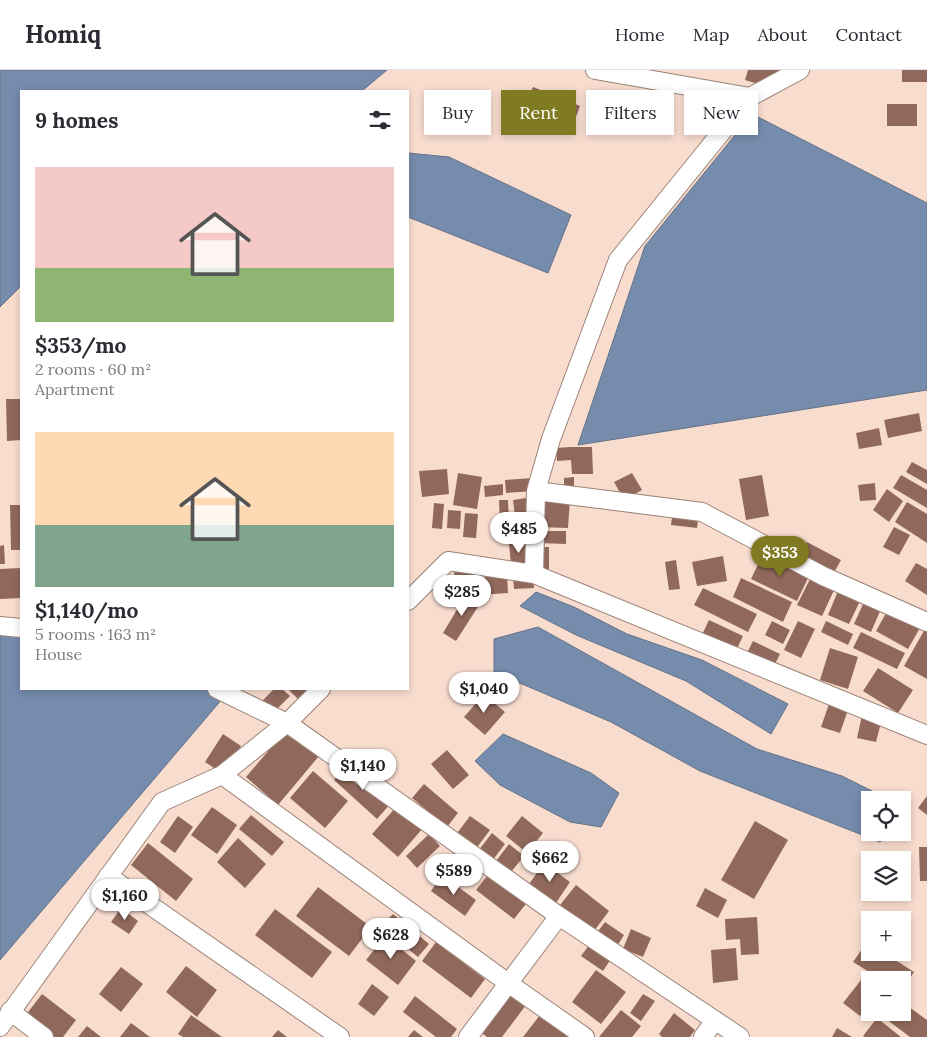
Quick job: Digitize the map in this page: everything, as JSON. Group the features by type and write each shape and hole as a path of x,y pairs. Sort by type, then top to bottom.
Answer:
{"street":[{"path":"596,70 710,90"},
{"path":"758,93 800,70"},
{"path":"534,574 536,491 551,439 618,260 719,135"},
{"path":"536,491 702,512 824,576 927,622"},
{"path":"409,600 448,561 534,574 927,735"},
{"path":"0,626 20,628"},
{"path":"219,690 287,723 559,916 740,1037"},
{"path":"0,1027 162,802 222,775 287,723 320,690"},
{"path":"222,775 585,1037"},
{"path":"108,876 340,1037"},
{"path":"468,1037 559,916"},
{"path":"10,1011 44,1037"},
{"path":"703,1037 715,1020"}],"water":[{"path":"0,70 387,70 363,90 20,90 20,287 0,307"},
{"path":"758,117 927,203 927,390 578,445 645,246 735,135 758,135"},
{"path":"409,153 449,157 571,215 548,273 409,217"},
{"path":"536,592 574,607 627,634 702,660 788,704 771,734 686,681 576,635 520,606"},
{"path":"538,627 757,749 842,776 872,791 861,791 861,835 700,771 611,722 494,672 494,639"},
{"path":"0,630 20,632 20,690 208,690 223,698 0,960"},
{"path":"503,734 591,773 619,793 601,827 570,822 500,785 475,761"}],"building":[{"path":"748,70 788,70 781,91 745,80"},
{"path":"902,70 927,70 927,82 902,82"},
{"path":"576,104 580,106 576,117"},
{"path":"887,104 917,104 917,126 887,126"},
{"path":"6,399 20,399 20,440 7,441"},
{"path":"919,413 922,431 888,438 884,420"},
{"path":"879,428 882,445 859,449 856,433"},
{"path":"592,447 593,474 572,474 571,460 557,461 556,448"},
{"path":"912,462 927,470 927,484 906,472"},
{"path":"447,469 449,494 422,497 419,471"},
{"path":"458,473 482,477 477,509 453,505"},
{"path":"632,473 642,490 624,500 614,482"},
{"path":"762,475 769,516 746,520 739,479"},
{"path":"901,475 927,490 927,508 893,488"},
{"path":"574,477 574,491 564,492 564,478"},
{"path":"533,478 534,491 506,493 505,480"},
{"path":"875,483 876,500 860,501 858,485"},
{"path":"503,484 503,495 485,497 484,486"},
{"path":"887,489 903,501 889,522 873,510"},
{"path":"532,497 534,514 515,516 513,500"},
{"path":"539,498 570,499 568,528 538,527"},
{"path":"499,500 508,500 509,524 500,524"},
{"path":"907,502 927,514 927,543 895,522"},
{"path":"434,503 444,504 442,529 432,528"},
{"path":"10,505 20,505 20,550 11,550"},
{"path":"448,510 461,511 460,529 447,528"},
{"path":"673,510 699,513 697,528 671,525"},
{"path":"465,513 478,514 476,538 463,537"},
{"path":"528,518 529,533 514,534 512,520"},
{"path":"894,527 910,535 899,555 883,547"},
{"path":"537,531 566,531 566,544 537,543"},
{"path":"527,542 529,564 511,565 509,543"},
{"path":"807,542 841,560 832,576 799,559"},
{"path":"4,545 5,564 0,564 0,546"},
{"path":"537,547 549,547 549,569 538,570"},
{"path":"763,554 809,576 797,601 751,579"},
{"path":"723,556 727,581 697,586 692,562"},
{"path":"676,560 680,589 669,590 665,562"},
{"path":"916,563 927,569 927,595 905,581"},
{"path":"474,567 475,585 455,586 454,568"},
{"path":"20,568 20,598 0,599 0,569"},
{"path":"507,575 508,593 479,595 478,578"},
{"path":"533,575 534,588 514,589 513,576"},
{"path":"811,577 835,588 822,616 797,605"},
{"path":"741,578 792,602 783,622 733,597"},
{"path":"703,588 757,614 748,632 694,605"},
{"path":"838,591 860,601 849,624 828,615"},
{"path":"467,593 481,602 456,641 443,633"},
{"path":"864,602 881,609 871,632 854,624"},
{"path":"889,608 921,626 908,649 876,631"},
{"path":"709,620 743,636 734,655 700,639"},
{"path":"772,621 790,630 783,644 765,635"},
{"path":"798,621 815,629 801,658 784,650"},
{"path":"826,621 853,634 848,645 821,632"},
{"path":"925,629 927,630 927,679 904,666"},
{"path":"861,632 905,653 897,669 853,648"},
{"path":"753,641 780,654 771,672 744,659"},
{"path":"830,648 858,657 848,689 820,680"},
{"path":"878,668 913,690 898,713 863,691"},
{"path":"273,690 283,690 290,696 272,714 260,703"},
{"path":"289,690 309,690 299,700"},
{"path":"484,694 505,712 485,735 464,717"},
{"path":"831,698 850,704 840,733 821,727"},
{"path":"865,702 885,707 876,742 857,738"},
{"path":"287,729 319,756 278,805 246,777"},
{"path":"223,734 241,746 223,774 205,762"},
{"path":"447,750 469,775 453,789 431,764"},
{"path":"348,764 392,802 377,819 334,780"},
{"path":"313,771 348,801 325,828 290,798"},
{"path":"424,784 458,813 447,827 412,798"},
{"path":"927,796 927,815 918,808"},
{"path":"397,806 423,828 398,857 372,834"},
{"path":"212,807 237,825 217,854 191,835"},
{"path":"251,815 284,842 272,856 239,829"},
{"path":"178,816 193,827 175,853 160,842"},
{"path":"470,816 490,830 475,850 455,836"},
{"path":"522,816 543,833 527,853 506,836"},
{"path":"755,821 788,840 754,899 721,880"},
{"path":"492,833 505,844 492,861 478,851"},
{"path":"429,834 440,846 417,868 406,856"},
{"path":"238,838 266,864 245,888 217,862"},
{"path":"148,843 193,879 176,901 131,865"},
{"path":"509,844 524,856 511,872 496,861"},
{"path":"919,847 927,847 927,881 920,881"},
{"path":"544,863 570,882 556,903 529,884"},
{"path":"491,871 529,900 514,919 476,890"},
{"path":"442,875 476,900 465,916 431,891"},
{"path":"576,885 609,911 594,931 560,905"},
{"path":"318,887 371,927 349,956 296,916"},
{"path":"705,888 727,900 718,918 696,906"},
{"path":"121,908 138,921 129,934 111,922"},
{"path":"275,909 332,952 312,978 255,935"},
{"path":"393,914 429,944 418,957 381,927"},
{"path":"757,917 759,954 741,955 740,939 726,940 725,919"},
{"path":"605,922 624,935 616,948 596,934"},
{"path":"631,929 651,938 643,957 623,949"},
{"path":"385,936 416,961 398,985 366,960"},
{"path":"592,941 613,956 603,971 581,956"},
{"path":"436,942 485,979 471,998 422,961"},
{"path":"736,948 738,980 713,983 711,950"},
{"path":"861,951 861,961 897,961 914,972 911,976 911,971 868,971 853,962"},
{"path":"186,966 217,990 197,1017 166,992"},
{"path":"121,967 143,984 121,1012 99,994"},
{"path":"596,970 626,992 601,1024 572,1002"},
{"path":"861,980 860,1016 843,1003"},
{"path":"372,984 389,997 374,1016 358,1004"},
{"path":"506,990 526,1005 502,1037 487,1037 477,1029"},
{"path":"42,994 76,1020 63,1037 53,1037 25,1016"},
{"path":"643,994 655,1001 641,1021 630,1013"},
{"path":"415,996 457,1029 451,1037 436,1037 403,1012"},
{"path":"911,1008 927,1020 927,1037 910,1037 889,1021 911,1021"},
{"path":"621,1010 641,1026 632,1037 599,1037"},
{"path":"674,1013 695,1030 690,1037 662,1037 659,1034"},
{"path":"191,1015 222,1037 183,1037 178,1034"},
{"path":"540,1015 568,1037 523,1037"},
{"path":"875,1021 881,1021 901,1037 865,1037 863,1036"},
{"path":"131,1023 150,1037 120,1037"},
{"path":"87,1026 101,1037 78,1037"},
{"path":"837,1028 852,1037 832,1037"},
{"path":"278,1030 287,1037 272,1037"},
{"path":"414,1030 423,1037 408,1037"}]}
